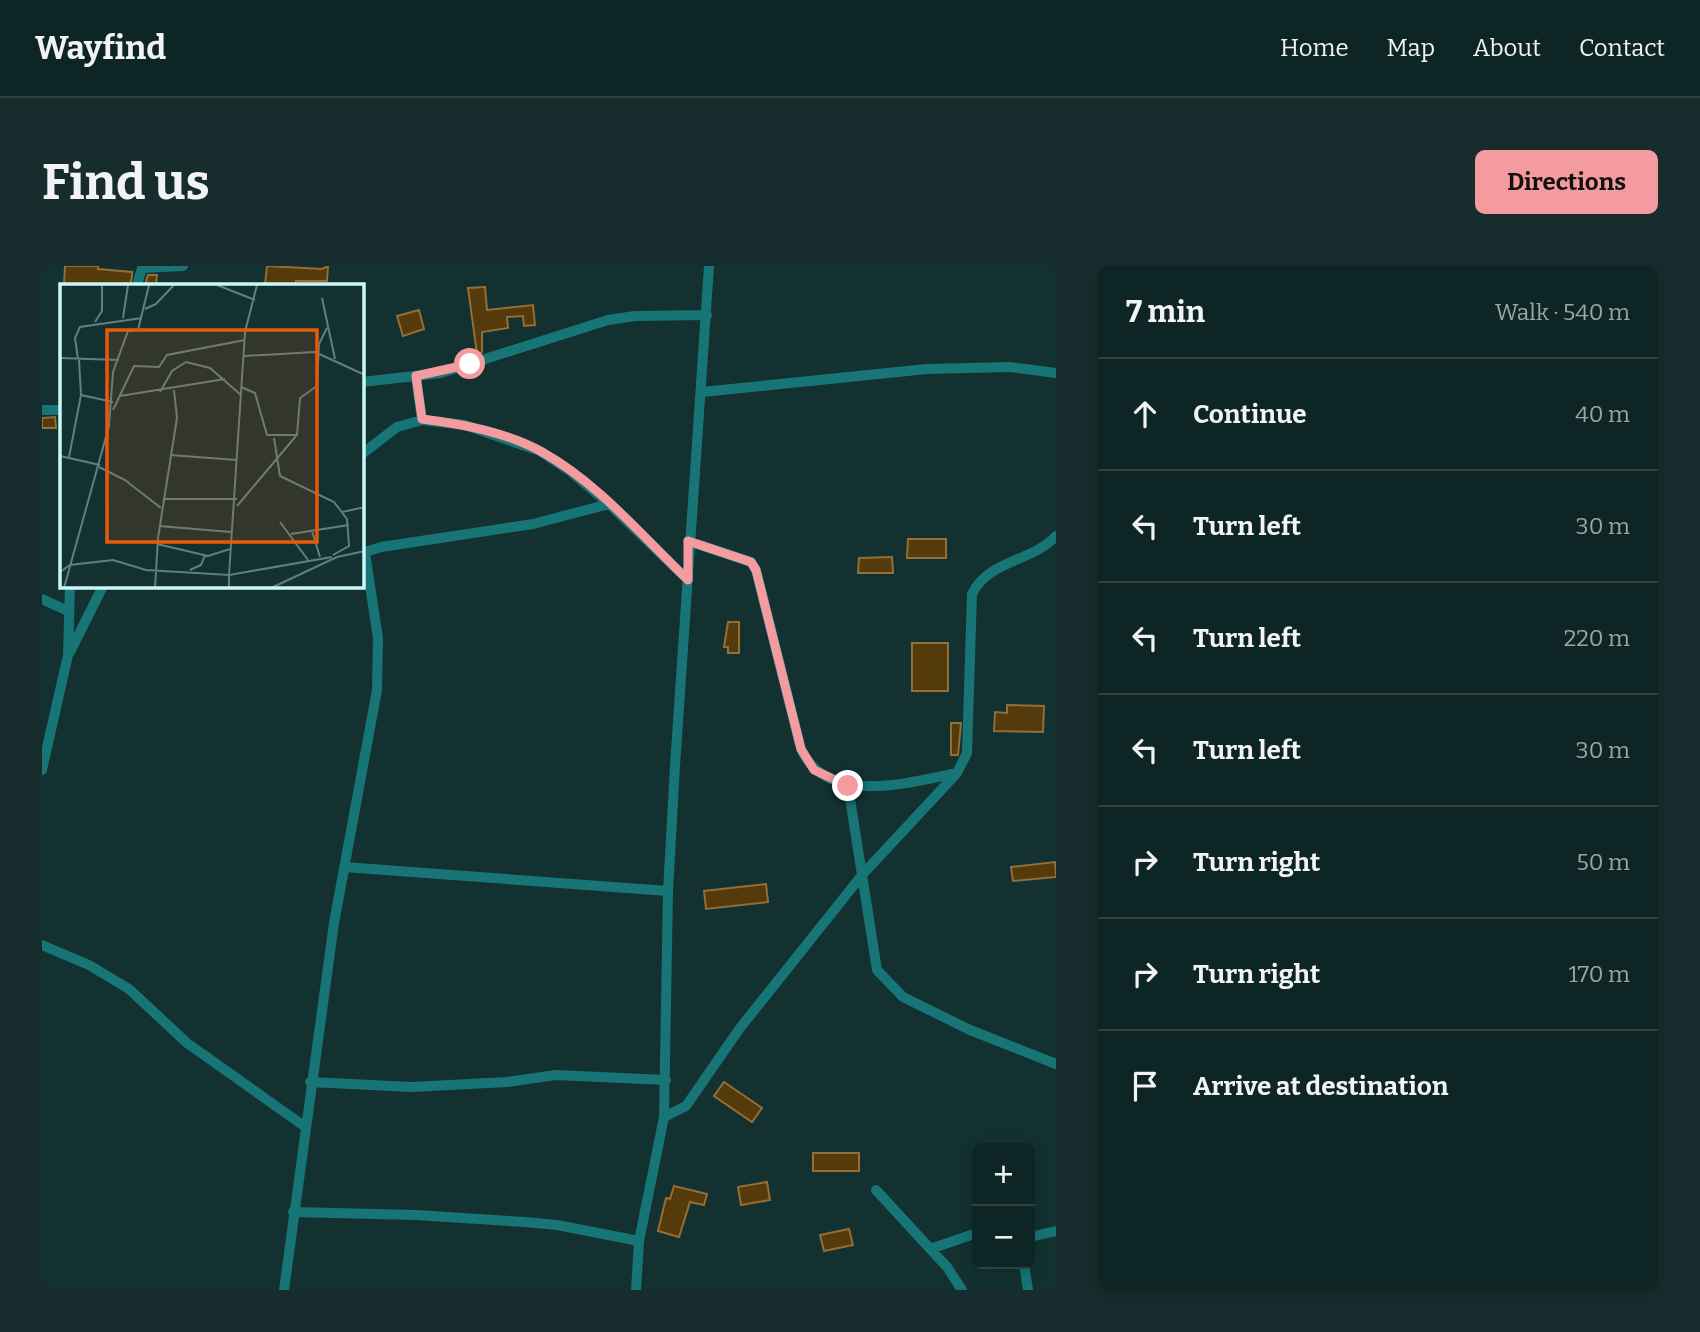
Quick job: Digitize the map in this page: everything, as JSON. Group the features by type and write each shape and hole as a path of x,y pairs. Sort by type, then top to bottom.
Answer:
{"street":[{"path":"138,284 140,269 183,266"},
{"path":"636,1290 639,1241 664,1117 668,891 688,580 688,541 702,392 709,266"},
{"path":"364,383 440,373 608,320 635,316 707,315"},
{"path":"702,392 927,369 1010,367 1056,373"},
{"path":"416,376 422,419"},
{"path":"42,410 60,410"},
{"path":"364,452 397,427 422,419 465,425 540,451 570,471 609,504 688,580"},
{"path":"284,1290 310,1082 344,867 377,690 378,638 364,553 382,547 533,524 609,504"},
{"path":"664,1117 686,1106 740,1028 862,875 957,773 967,753 972,594 978,581 995,569 1047,545 1056,536"},
{"path":"688,541 751,562 756,570 801,749 814,770 848,786 893,785 957,773"},
{"path":"42,770 68,655 70,588"},
{"path":"68,655 102,588"},
{"path":"42,600 68,611"},
{"path":"848,786 877,970 903,997 970,1030 1056,1063"},
{"path":"344,867 668,891"},
{"path":"42,945 89,965 129,989 187,1043 304,1126"},
{"path":"310,1082 412,1087 507,1082 556,1075 666,1080"},
{"path":"876,1190 930,1249 962,1290"},
{"path":"293,1212 405,1214 557,1224 639,1241"},
{"path":"1035,1236 1056,1231"},
{"path":"930,1249 972,1235"},
{"path":"1025,1269 1028,1290"}],"building":[{"path":"65,266 98,266 98,269 132,272 130,284 64,284"},
{"path":"267,266 322,269 328,266 327,281 265,284"},
{"path":"148,275 157,275 156,284 145,284"},
{"path":"485,287 487,310 533,305 535,325 524,326 523,316 507,317 508,328 482,332 482,352 477,354 468,288"},
{"path":"419,310 424,329 403,336 397,316"},
{"path":"55,417 56,428 42,428 42,418"},
{"path":"908,539 946,539 946,558 907,558"},
{"path":"892,557 893,573 858,573 859,558"},
{"path":"728,622 739,622 739,653 728,653 728,647 724,647"},
{"path":"912,643 948,643 948,691 912,691"},
{"path":"1007,705 1044,706 1043,732 994,731 995,712 1007,713"},
{"path":"951,723 961,723 958,755 951,755"},
{"path":"1055,862 1056,877 1013,881 1011,867"},
{"path":"766,884 768,902 706,909 704,891"},
{"path":"724,1082 762,1108 752,1122 714,1096"},
{"path":"813,1153 859,1153 859,1171 813,1171"},
{"path":"767,1182 770,1200 741,1205 738,1187"},
{"path":"674,1186 707,1194 704,1205 690,1202 679,1237 658,1231 666,1198 670,1199"},
{"path":"849,1229 853,1245 824,1251 820,1235"}],"route":[{"path":"470,364 440,373 416,376 422,419 465,425 540,451 570,471 609,504 688,580 688,541 751,562 756,570 801,749 814,770 848,786"}]}
